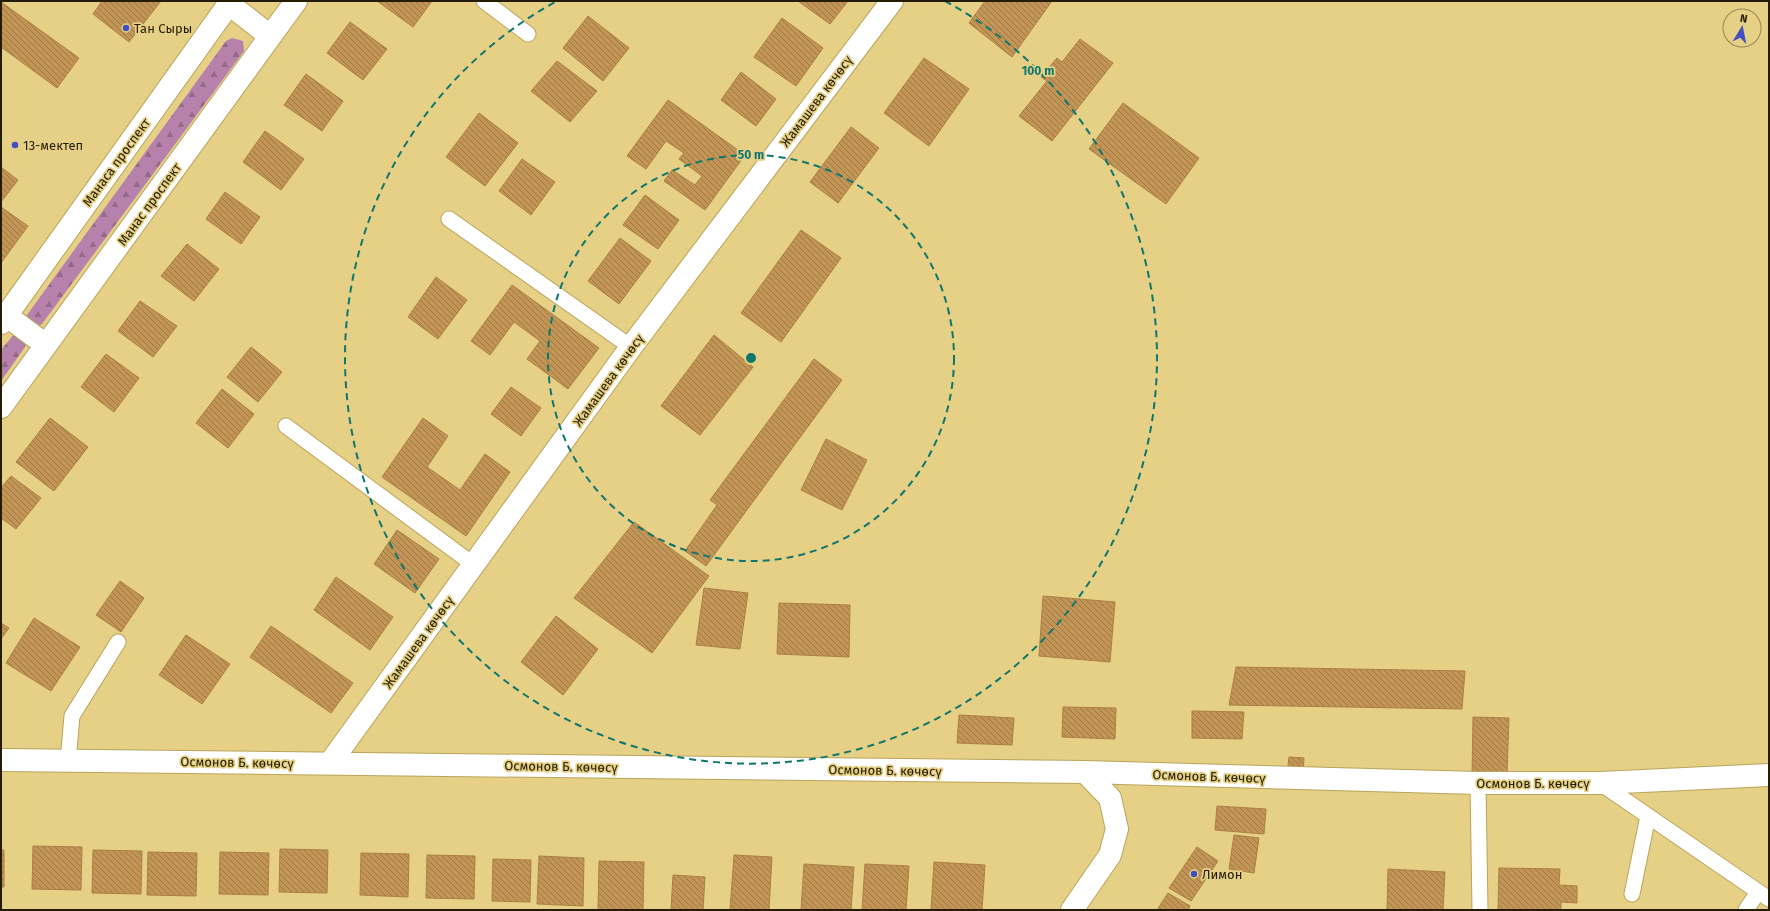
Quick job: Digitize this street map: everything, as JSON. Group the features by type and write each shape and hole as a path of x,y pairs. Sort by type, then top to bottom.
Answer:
{"main road":[{"name":"Манас проспект","path":"1,407 296,1"},
{"name":"Жамашева көчөсү","path":"330,763 631,347 892,1"},
{"path":"230,2 270,36"},
{"name":"Манаса проспект","path":"4,319 230,2"},
{"path":"4,319 46,345"},
{"name":"Осмонов Б. көчөсү","path":"1,760 1085,772 1478,783 1600,783 1769,775"},
{"path":"1072,910 1110,854 1117,829 1110,798 1085,772"}],"lane":[{"path":"484,1 528,34"},
{"path":"449,219 631,347"},
{"path":"286,426 474,565"},
{"path":"68,761 72,716 118,642"},
{"path":"1478,783 1480,910"},
{"path":"1600,783 1764,896 1746,910"},
{"path":"1632,894 1648,816"}],"green space":[{"path":"232,38 243,41 244,51 42,324 36,328 26,321 27,315 226,41"},
{"path":"15,333 26,341 25,347 1,381 1,350"}],"building":[{"name":"Тан Сыры","path":"102,1 161,1 129,42 93,14"},
{"path":"377,1 432,1 413,27"},
{"path":"798,1 848,1 830,24"},
{"path":"985,1 1052,1 1012,57 969,23"},
{"path":"1,2 79,58 57,88 1,47"},
{"path":"588,16 629,48 603,81 563,48"},
{"path":"782,18 823,48 796,86 754,57"},
{"path":"350,22 387,49 363,80 327,53"},
{"path":"1080,39 1113,63 1052,141 1019,116 1047,81 1041,77 1057,58 1062,62"},
{"path":"924,58 969,89 929,146 884,113"},
{"path":"557,61 597,91 570,122 531,91"},
{"path":"741,72 776,99 756,126 721,100"},
{"path":"306,74 343,101 322,131 284,105"},
{"path":"668,100 745,155 705,210 664,181 672,170 695,185 702,176 679,159 684,153 666,141 646,169 627,156"},
{"path":"1123,103 1199,158 1166,204 1089,149"},
{"path":"479,113 518,143 485,186 446,157"},
{"path":"851,127 879,148 838,203 810,182"},
{"path":"265,131 304,159 281,190 243,162"},
{"path":"522,159 555,182 531,215 499,191"},
{"path":"1,167 18,180 1,202"},
{"path":"225,192 260,217 241,244 206,219"},
{"path":"645,195 679,220 658,249 623,225"},
{"path":"1,207 28,226 1,263"},
{"path":"801,230 841,258 781,342 741,313"},
{"path":"620,238 651,261 619,304 588,281"},
{"path":"187,244 219,269 194,301 161,276"},
{"path":"436,277 467,300 438,339 408,317"},
{"path":"512,285 599,348 568,389 527,359 540,341 514,322 490,355 471,341"},
{"path":"140,301 177,326 153,357 118,331"},
{"path":"714,335 753,367 700,435 661,406"},
{"path":"251,347 282,372 258,402 227,377"},
{"path":"106,354 139,378 114,412 81,387"},
{"path":"814,359 842,380 706,566 685,551 717,505 710,500"},
{"path":"511,387 541,408 521,436 491,414"},
{"path":"222,389 254,414 228,448 196,423"},
{"path":"50,418 88,447 54,491 16,462"},
{"path":"423,418 448,436 427,467 460,490 485,454 510,472 466,536 382,477"},
{"path":"826,439 867,460 842,510 801,490"},
{"path":"11,476 41,498 16,529 1,518 1,488"},
{"path":"634,522 709,576 652,653 574,598"},
{"path":"397,530 439,559 415,593 374,564"},
{"path":"336,577 393,617 370,650 314,610"},
{"path":"120,581 144,598 121,632 96,615"},
{"path":"704,588 748,593 740,649 696,645"},
{"path":"1043,596 1115,602 1110,662 1039,656"},
{"path":"779,603 850,605 849,657 777,654"},
{"path":"556,616 598,649 563,695 521,662"},
{"path":"34,618 80,647 51,691 6,663"},
{"path":"1,623 9,628 1,639"},
{"path":"271,626 353,683 331,713 250,657"},
{"path":"186,635 230,664 202,704 159,675"},
{"path":"1236,667 1465,671 1462,709 1229,705"},
{"path":"1063,707 1116,708 1115,739 1062,737"},
{"path":"1192,711 1244,712 1242,739 1192,738"},
{"path":"959,715 1014,718 1012,745 957,743"},
{"path":"1473,717 1509,718 1507,775 1472,774"},
{"path":"1289,757 1304,758 1303,774 1287,774"},
{"path":"1217,806 1266,809 1264,834 1215,830"},
{"path":"1234,835 1259,838 1254,873 1229,869"},
{"path":"33,846 82,847 81,890 32,889"},
{"name":"Лимон","path":"1197,847 1218,861 1191,901 1169,888"},
{"path":"280,849 328,850 327,893 279,892"},
{"path":"1,850 4,850 4,887 1,887"},
{"path":"93,850 142,851 141,894 92,893"},
{"path":"148,852 197,853 196,896 147,895"},
{"path":"220,852 269,853 268,895 219,894"},
{"path":"361,853 409,854 408,897 360,895"},
{"path":"427,855 475,856 474,899 426,898"},
{"path":"734,855 772,857 769,910 730,910"},
{"path":"539,856 584,858 583,906 537,904"},
{"path":"493,859 531,860 530,902 492,901"},
{"path":"599,861 644,862 643,910 598,910"},
{"path":"934,862 985,865 982,910 931,910"},
{"path":"804,864 854,867 851,910 801,910"},
{"path":"865,864 909,866 906,910 862,910"},
{"path":"1499,868 1560,869 1559,885 1577,886 1577,903 1561,902 1561,910 1498,910"},
{"path":"1388,869 1445,872 1443,910 1387,910"},
{"path":"673,875 705,877 703,910 671,910"},
{"path":"1168,893 1190,906 1188,910 1157,910"}],"place":[{"name":"Тан Сыры","path":"126,28"},
{"name":"13-мектеп","path":"15,145"},
{"name":"Лимон","path":"1194,874"}]}
